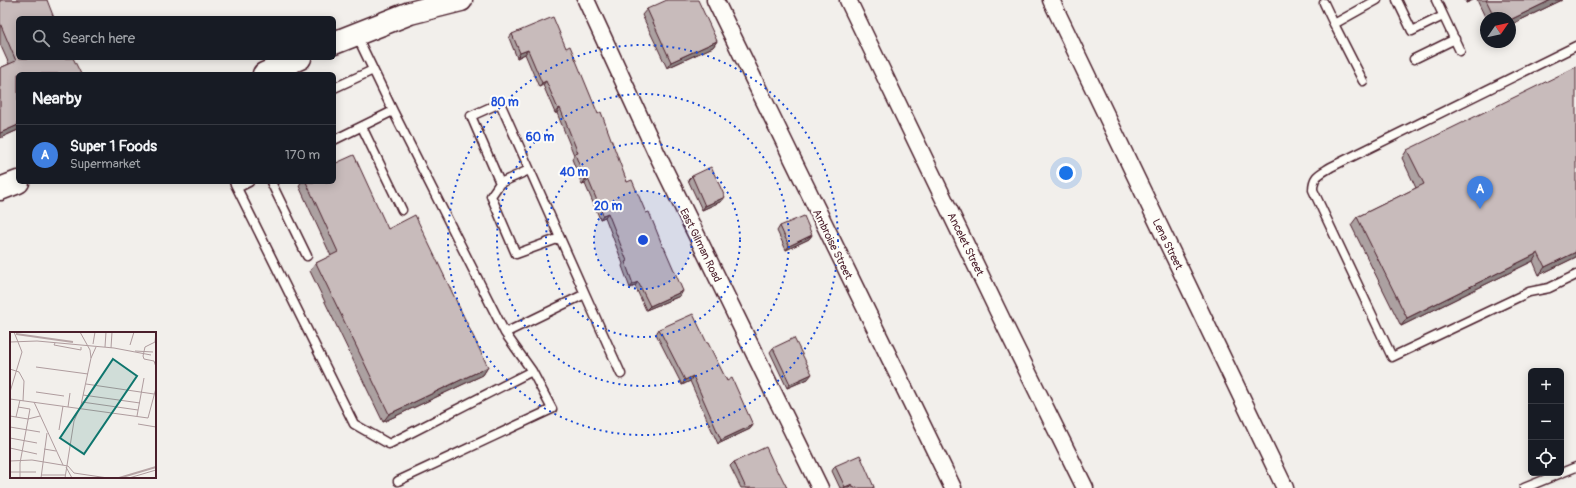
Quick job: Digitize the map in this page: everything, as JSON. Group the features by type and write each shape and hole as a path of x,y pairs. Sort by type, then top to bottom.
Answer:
{"street":[{"path":"336,42 410,13 461,0"},
{"name":"East Gilman Road","path":"586,0 655,150 820,488"},
{"name":"Ambroise Street","path":"715,0 953,488"},
{"name":"Ancelet Street","path":"848,0 1085,488"},
{"name":"Lena Street","path":"1051,0 1285,488"},
{"path":"268,72 296,60"},
{"path":"0,189 16,183"}],"lane":[{"path":"1334,24 1377,0"},
{"path":"1397,0 1412,31 1443,16"},
{"path":"1436,0 1460,51"},
{"path":"1324,2 1363,81"},
{"path":"356,34 393,111 505,333 532,371 552,409 398,481"},
{"path":"1414,59 1455,39"},
{"path":"1576,46 1331,167 1316,176 1313,182 1313,190 1392,356 1529,292 1549,288 1576,275"},
{"path":"336,87 373,70"},
{"path":"500,183 471,116 500,103 621,374"},
{"path":"336,139 393,111"},
{"path":"362,126 402,210"},
{"path":"529,170 500,183 491,196 516,254 560,238"},
{"path":"272,184 307,256"},
{"path":"235,185 354,424 389,444 532,371"},
{"path":"505,333 585,294"},
{"path":"1524,488 1576,467"}],"building":[{"path":"0,0 47,0 53,16 16,16 16,60 74,60 80,72 16,72 16,126 0,133 0,68 16,61 0,23"},
{"path":"667,0 698,0 717,41 671,62 647,9"},
{"path":"1486,0 1551,0 1516,17 1516,12 1492,12"},
{"path":"553,17 566,48 570,46 598,114 601,112 627,182 632,180 646,213 649,212 683,291 650,306 638,282 633,284 625,262 627,261 608,213 603,215 588,179 585,180 575,154 578,153 560,108 558,109 546,81 542,83 528,50 520,53 512,34"},
{"path":"1576,67 1576,252 1545,267 1538,253 1407,318 1357,217 1424,184 1407,150"},
{"path":"354,155 388,229 415,215 488,367 389,414 316,263 338,252 307,184 336,184 336,163"},
{"path":"711,167 725,197 705,206 692,176"},
{"path":"804,216 812,235 789,246 780,226"},
{"path":"693,314 727,381 732,378 753,425 721,440 693,376 685,380 659,329"},
{"path":"794,338 812,374 790,384 773,348"},
{"path":"766,447 787,488 746,488 734,462"},
{"path":"860,455 874,487 854,488 852,484 845,487 835,466"}],"place":[{"name":"Super 1 Foods","path":"1480,209"}]}
